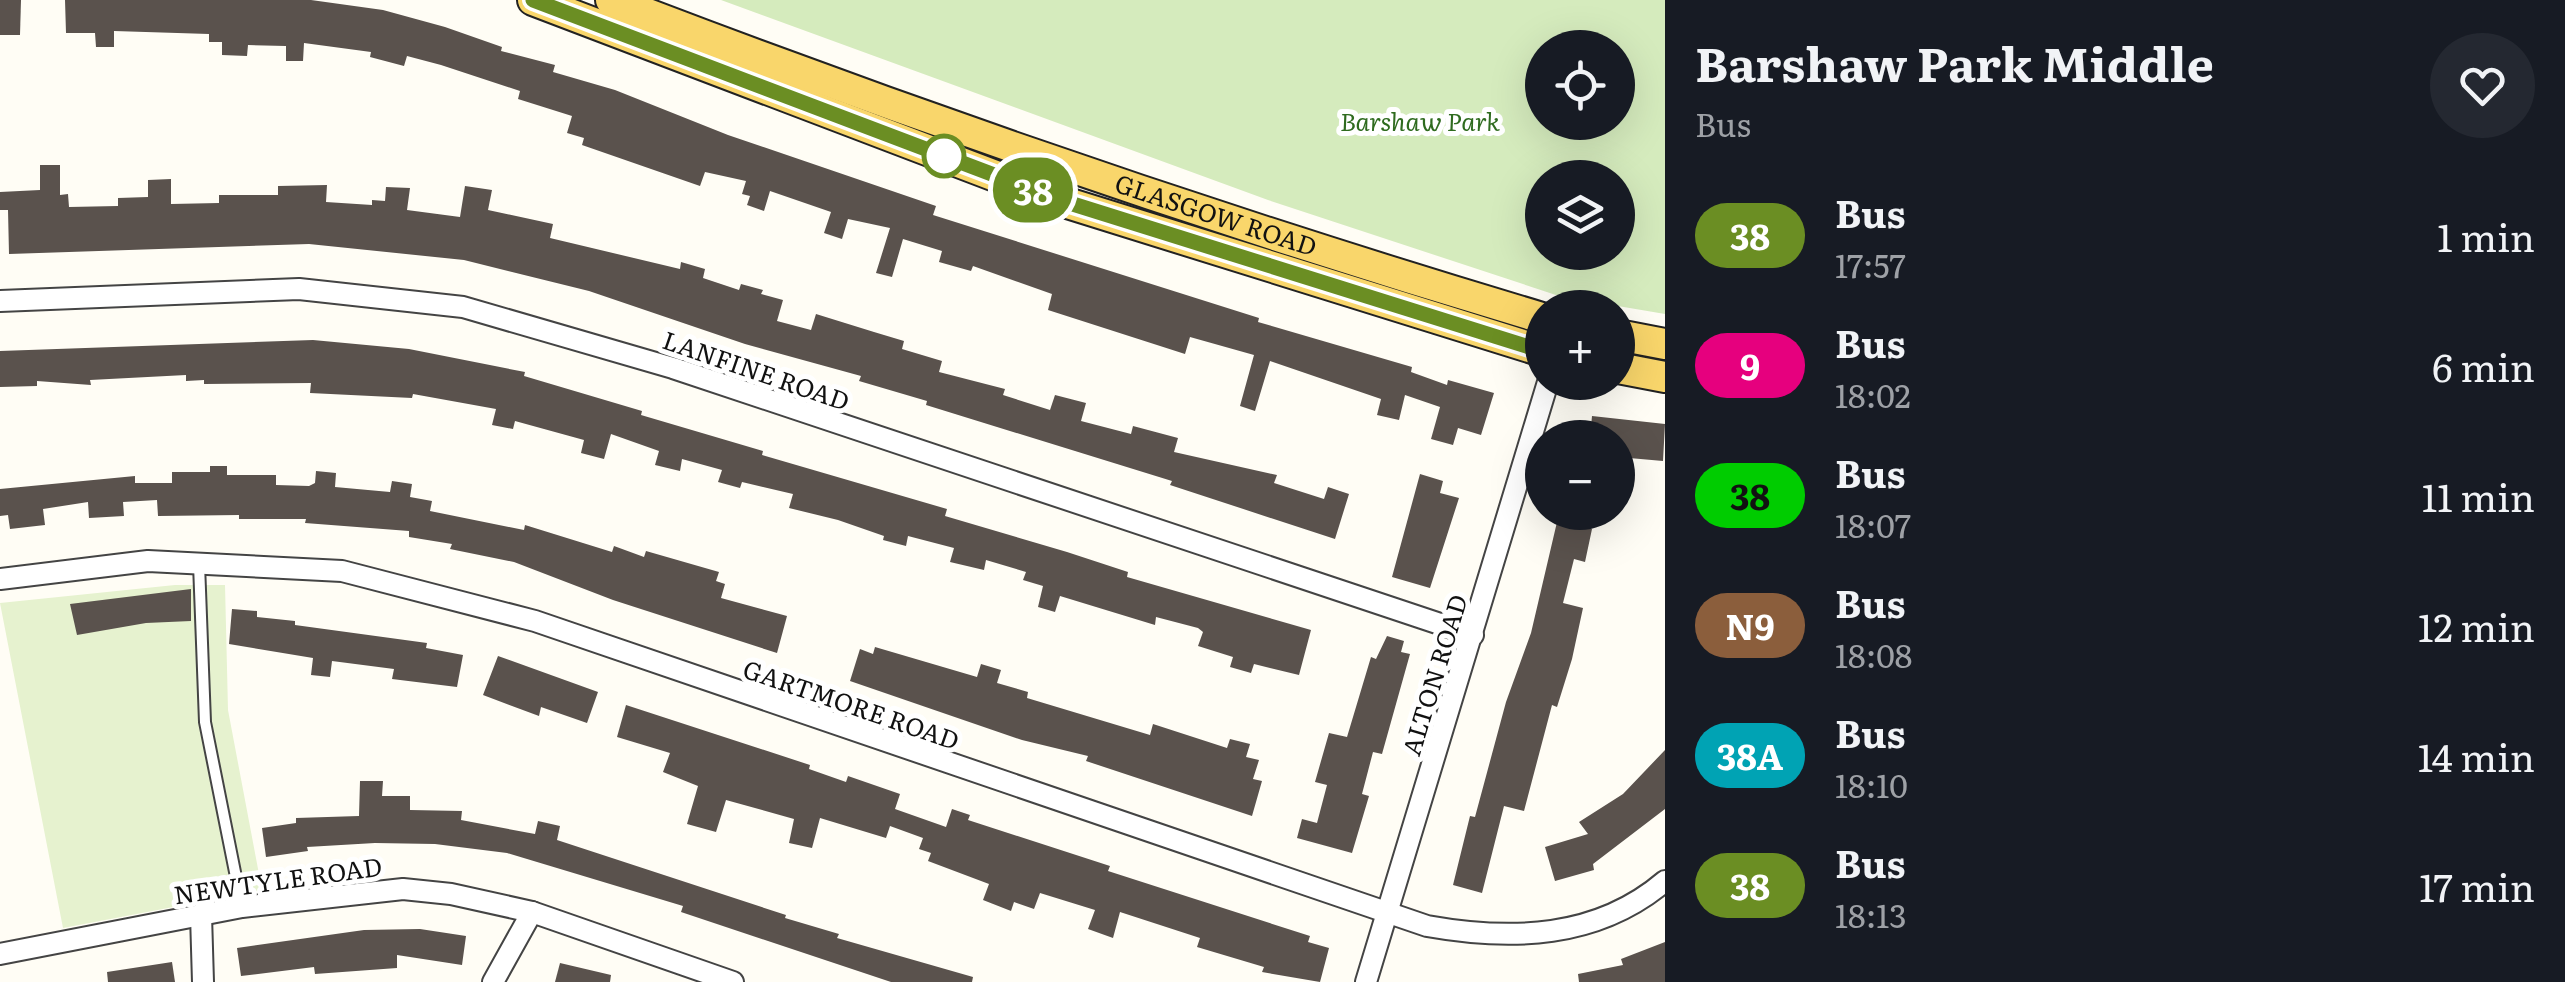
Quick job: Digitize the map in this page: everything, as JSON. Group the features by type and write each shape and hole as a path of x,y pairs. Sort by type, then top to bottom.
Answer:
{"main road":[{"name":"GLASGOW ROAD","path":"533,0 578,8 1060,200 1525,346"},
{"name":"GLASGOW ROAD","path":"611,0 819,80 1148,196 1525,313"},
{"path":"1635,338 1665,344"},
{"path":"1635,371 1665,377"}],"street":[{"name":"LANFINE ROAD","path":"0,301 300,289 463,307 673,368 1473,634"},
{"name":"ALTON ROAD","path":"1366,982 1543,400"},
{"name":"GARTMORE ROAD","path":"0,579 148,562 342,571 535,621 1388,914 1471,934 1565,931 1611,914 1665,881"},
{"name":"NEWTYLE ROAD","path":"0,954 242,907 403,889 451,894 532,912 732,982"},
{"path":"492,982 532,912"},
{"path":"201,915 203,982"}],"lane":[{"path":"199,563 205,722 242,907"}],"green space":[{"name":"Barshaw Park","path":"721,0 1665,0 1665,314 1635,309 1635,290 1541,290 1268,200"},
{"path":"175,585 225,585 228,710 262,890 63,928 0,603"}],"building":[{"path":"0,0 21,0 20,35 0,35"},
{"path":"65,0 311,0 383,10 445,27 502,47 501,51 555,65 553,72 615,90 728,135 936,206 933,215 1259,318 1258,322 1412,367 1411,372 1447,385 1448,380 1494,393 1481,435 1458,428 1453,445 1431,439 1440,407 1405,395 1399,420 1377,415 1381,399 1270,361 1255,411 1240,406 1254,355 1190,337 1185,354 1048,310 1052,294 973,266 971,271 939,262 942,251 903,239 892,277 876,273 890,228 848,219 842,239 824,233 831,212 770,191 764,211 747,205 750,196 742,194 746,181 705,172 700,186 582,145 584,138 567,133 572,116 518,99 520,91 407,56 404,66 370,57 371,52 304,43 303,61 286,61 286,46 248,45 247,56 222,55 222,42 209,42 209,34 114,31 114,47 96,47 95,33 66,33"},
{"path":"40,165 60,165 60,195 68,194 69,207 118,206 118,198 148,197 148,180 171,179 171,204 219,203 219,195 278,195 278,186 327,185 326,202 372,205 372,200 385,201 386,187 410,188 407,210 460,217 465,186 492,190 488,210 553,224 550,238 680,269 681,262 705,269 703,278 739,290 741,284 763,290 761,294 783,300 777,321 811,330 816,314 904,341 902,349 942,361 939,372 1005,389 1003,395 1050,410 1055,395 1086,403 1081,421 1131,434 1133,426 1178,438 1174,452 1277,475 1274,483 1324,499 1328,487 1349,494 1335,539 1170,485 1172,481 926,405 927,401 859,381 861,376 745,344 589,291 464,260 309,244 9,254 8,210 0,210 0,192 40,190"},
{"path":"313,340 409,349 525,372 524,376 642,411 641,415 763,451 762,455 947,509 945,516 1128,572 1127,577 1311,630 1299,675 1254,664 1251,673 1230,667 1233,657 1198,646 1203,632 1198,628 1156,617 1155,625 1060,596 1055,612 1038,607 1043,586 1023,580 1026,572 986,560 984,570 950,562 954,548 908,536 906,546 883,540 884,536 838,520 789,508 793,494 742,482 740,488 718,482 722,470 682,459 680,471 655,465 659,451 611,434 604,459 581,453 584,440 515,421 513,429 492,425 496,409 413,394 412,398 310,393 311,383 204,384 204,380 186,381 186,375 90,380 91,385 37,381 37,386 0,387 0,351"},
{"path":"1592,416 1628,420 1592,420"},
{"path":"1635,421 1665,424 1663,461 1635,459"},
{"path":"210,466 227,466 227,475 276,475 276,485 309,486 315,483 316,471 336,473 335,487 390,492 392,481 412,484 410,497 432,501 430,511 524,530 525,525 612,552 614,546 644,557 646,551 719,572 716,581 725,584 721,598 787,616 777,653 613,600 514,562 450,549 452,544 409,537 409,531 305,523 306,519 158,516 157,500 123,502 124,516 89,518 88,502 43,509 45,525 10,529 8,515 0,516 0,489 135,476 135,483 172,483 172,472 210,472"},
{"path":"1420,474 1443,481 1440,493 1459,498 1430,588 1392,577"},
{"path":"1555,530 1592,530 1585,562 1574,559 1563,603 1583,608 1572,659 1557,707 1552,705 1524,811 1504,806 1482,893 1453,885 1470,816 1475,817 1506,702 1531,633"},
{"path":"191,589 191,621 146,623 77,635 70,604"},
{"path":"232,609 257,611 257,617 295,621 295,625 427,643 426,648 463,655 457,687 392,679 394,669 332,661 330,677 311,675 313,658 229,644"},
{"path":"1387,636 1404,641 1401,652 1410,654 1382,754 1373,752 1362,794 1369,796 1352,853 1297,838 1302,819 1317,823 1327,785 1315,782 1329,733 1347,737 1371,657 1376,659"},
{"path":"875,647 977,677 981,664 1001,670 997,683 1028,692 1027,698 1150,735 1153,724 1227,748 1230,739 1250,744 1246,757 1259,760 1253,779 1262,781 1252,816 1086,761 1088,756 1022,740 850,681 860,649 873,654"},
{"path":"498,656 598,692 587,723 541,707 539,716 483,695"},
{"path":"626,705 810,765 809,769 846,782 848,776 900,794 895,809 946,827 952,809 970,815 968,820 1110,866 1108,871 1310,936 1308,942 1329,948 1320,982 1262,972 1264,967 1197,947 1200,938 1120,912 1113,938 1088,929 1095,910 1040,893 1034,909 1014,902 1011,911 983,900 989,884 928,861 931,853 919,849 923,838 890,826 886,838 820,818 812,848 789,843 794,819 726,800 716,832 687,824 698,786 663,772 670,753 617,737"},
{"path":"1665,750 1665,809 1593,864 1594,870 1555,881 1545,847 1588,834 1579,822 1623,794"},
{"path":"360,781 383,781 382,796 410,796 410,810 462,811 461,820 535,834 538,821 560,826 557,840 786,915 785,918 839,934 837,938 973,977 972,982 891,982 681,912 683,906 507,853 435,844 375,843 307,847 308,851 266,857 262,828 296,823 296,818 359,816"},
{"path":"420,929 466,936 462,965 397,955 397,968 315,974 314,967 241,976 237,948 364,930"},
{"path":"1665,942 1665,982 1579,982 1578,974 1623,965 1621,959"},
{"path":"172,962 175,982 108,982 107,972"},
{"path":"560,963 611,975 610,982 555,982"}],"bus line":[{"name":"38","path":"533,0 1060,200 1525,346"}]}
